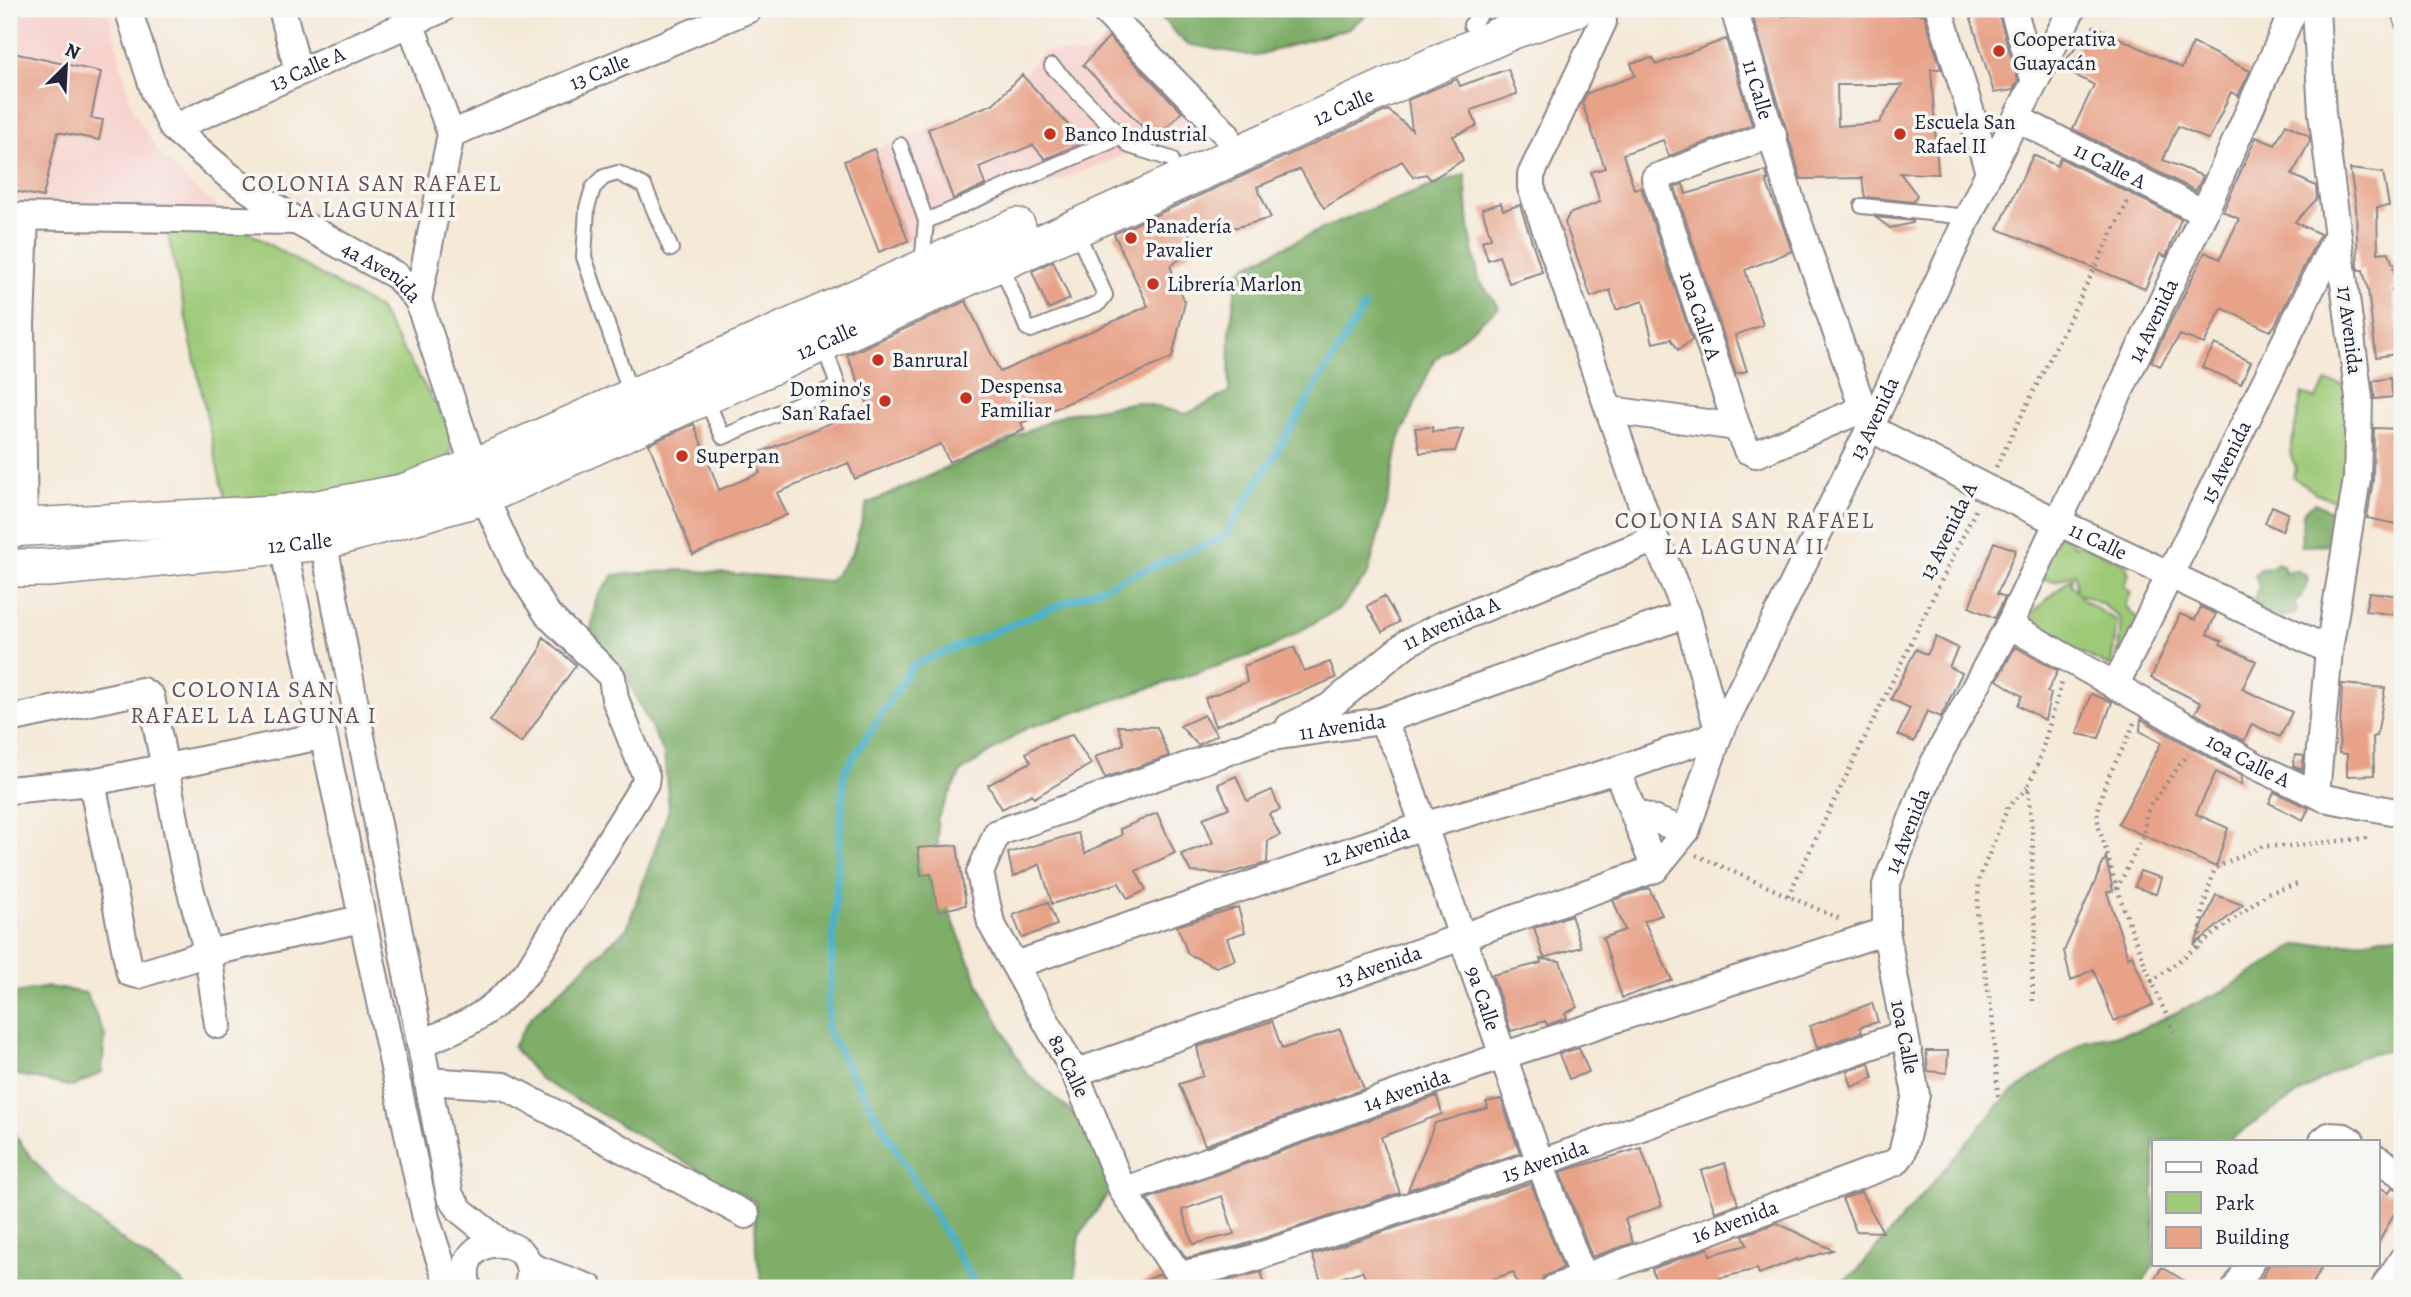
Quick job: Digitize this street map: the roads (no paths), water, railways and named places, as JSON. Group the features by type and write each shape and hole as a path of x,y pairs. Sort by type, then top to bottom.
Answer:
{"main road":[{"name":"12 Calle","path":"479,481 633,399 1171,159 1478,17 1507,9"},
{"name":"12 Calle","path":"9,568 48,568 279,529 320,525 479,481 705,397 1513,30 1575,9"},
{"name":"12 Calle","path":"16,528 279,529"}],"street":[{"name":"4a Avenida","path":"128,9 155,93 173,128 229,176 296,221 397,276 418,300 479,481 514,564 548,615 612,677 615,699 646,779 528,971 507,996 478,1019 420,1044"},
{"path":"282,9 298,71"},
{"name":"13 Calle A","path":"173,128 298,71 407,16 442,9"},
{"name":"13 Calle","path":"451,134 720,14 749,9"},
{"path":"1102,9 1226,134"},
{"path":"1601,9 1603,22 1531,175 1531,187 1564,288 1655,539 1687,614 1719,734"},
{"name":"11 Calle","path":"1734,9 1791,201 1867,419 1986,488 2329,650"},
{"path":"1939,9 1989,172"},
{"path":"2013,9 2035,82"},
{"name":"13 Avenida","path":"1075,1073 1655,869 1681,839 1719,734 1867,419 2072,9"},
{"name":"14 Avenida","path":"1123,1191 1505,1055 1886,931 1886,885 1933,765 2009,625 2204,213 2294,9"},
{"name":"17 Avenida","path":"2316,9 2322,113 2358,411 2357,479 2329,650 2316,794"},
{"path":"407,16 451,134 418,300"},
{"name":"11 Calle A","path":"2018,119 2204,213"},
{"name":"10a Calle A","path":"1742,438 1655,182 1658,175 1773,134"},
{"path":"16,528 20,325 17,217 296,221"},
{"name":"15 Avenida","path":"2115,686 2337,236"},
{"path":"1610,410 1742,438 1756,454 1867,419"},
{"path":"320,525 450,1196 461,1211 501,1243 519,1250 528,1277 590,1288"},
{"path":"279,529 321,736 426,1218 455,1284 466,1272 471,1256 484,1246 501,1243"},
{"name":"11 Avenida A","path":"1266,738 1329,707 1407,643 1432,630 1655,539"},
{"name":"11 Avenida","path":"997,834 1266,738 1381,720 1687,614"},
{"name":"10a Calle A","path":"2009,625 2070,658 2143,703 2199,731 2256,766 2316,794 2391,811"},
{"path":"9,719 142,691 151,697 185,870 208,953 218,1025"},
{"name":"9a Calle","path":"1381,720 1398,751 1505,1055 1540,1163 1583,1278"},
{"name":"12 Avenida","path":"1015,965 1423,826 1617,770 1719,734"},
{"path":"9,790 92,782 321,736"},
{"path":"1617,770 1655,869"},
{"path":"92,782 130,973 138,975 208,953 361,919"},
{"path":"1633,812 1681,839"},
{"name":"8a Calle","path":"997,834 979,873 991,923 1075,1073 1123,1191 1188,1281"},
{"name":"10a Calle","path":"1886,931 1916,1095 1907,1144"},
{"name":"15 Avenida","path":"1188,1281 1540,1163 1904,1034"},
{"path":"427,1081 504,1086 746,1215"},
{"name":"16 Avenida","path":"1555,1288 1896,1161 1907,1144"},
{"path":"2380,1160 2402,1175"},
{"path":"2384,1288 2402,1260"},
{"path":"2236,1288 2249,1266"}],"lane":[{"path":"2400,9 2402,22"},
{"path":"1052,66 1130,146 1171,159"},
{"path":"926,221 1121,137"},
{"path":"900,145 926,221 922,270"},
{"path":"633,399 584,257 587,208 593,188 604,177 618,173 644,186 671,248"},
{"path":"1862,206 1968,217"},
{"path":"1001,263 1027,328 1031,330 1099,303 1105,295 1076,229"}],"waterway":[{"path":"977,1288 827,1031 844,772 913,665 1225,537 1364,307"}],"place":[{"name":"Cooperativa Guayacán","path":"1999,51"},
{"name":"Banco Industrial","path":"1050,134"},
{"name":"Escuela San Rafael II","path":"1900,134"},
{"name":"Panadería Pavalier","path":"1131,238"},
{"name":"Librería Marlon","path":"1153,284"},
{"name":"Banrural","path":"878,360"},
{"name":"Despensa Familiar","path":"966,398"},
{"name":"Domino's San Rafael","path":"885,401"},
{"name":"Superpan","path":"682,456"}],"district":[{"name":"COLONIA SAN RAFAEL LA LAGUNA III","path":"372,196"},
{"name":"COLONIA SAN RAFAEL LA LAGUNA II","path":"1745,533"},
{"name":"COLONIA SAN RAFAEL LA LAGUNA I","path":"254,702"}]}
